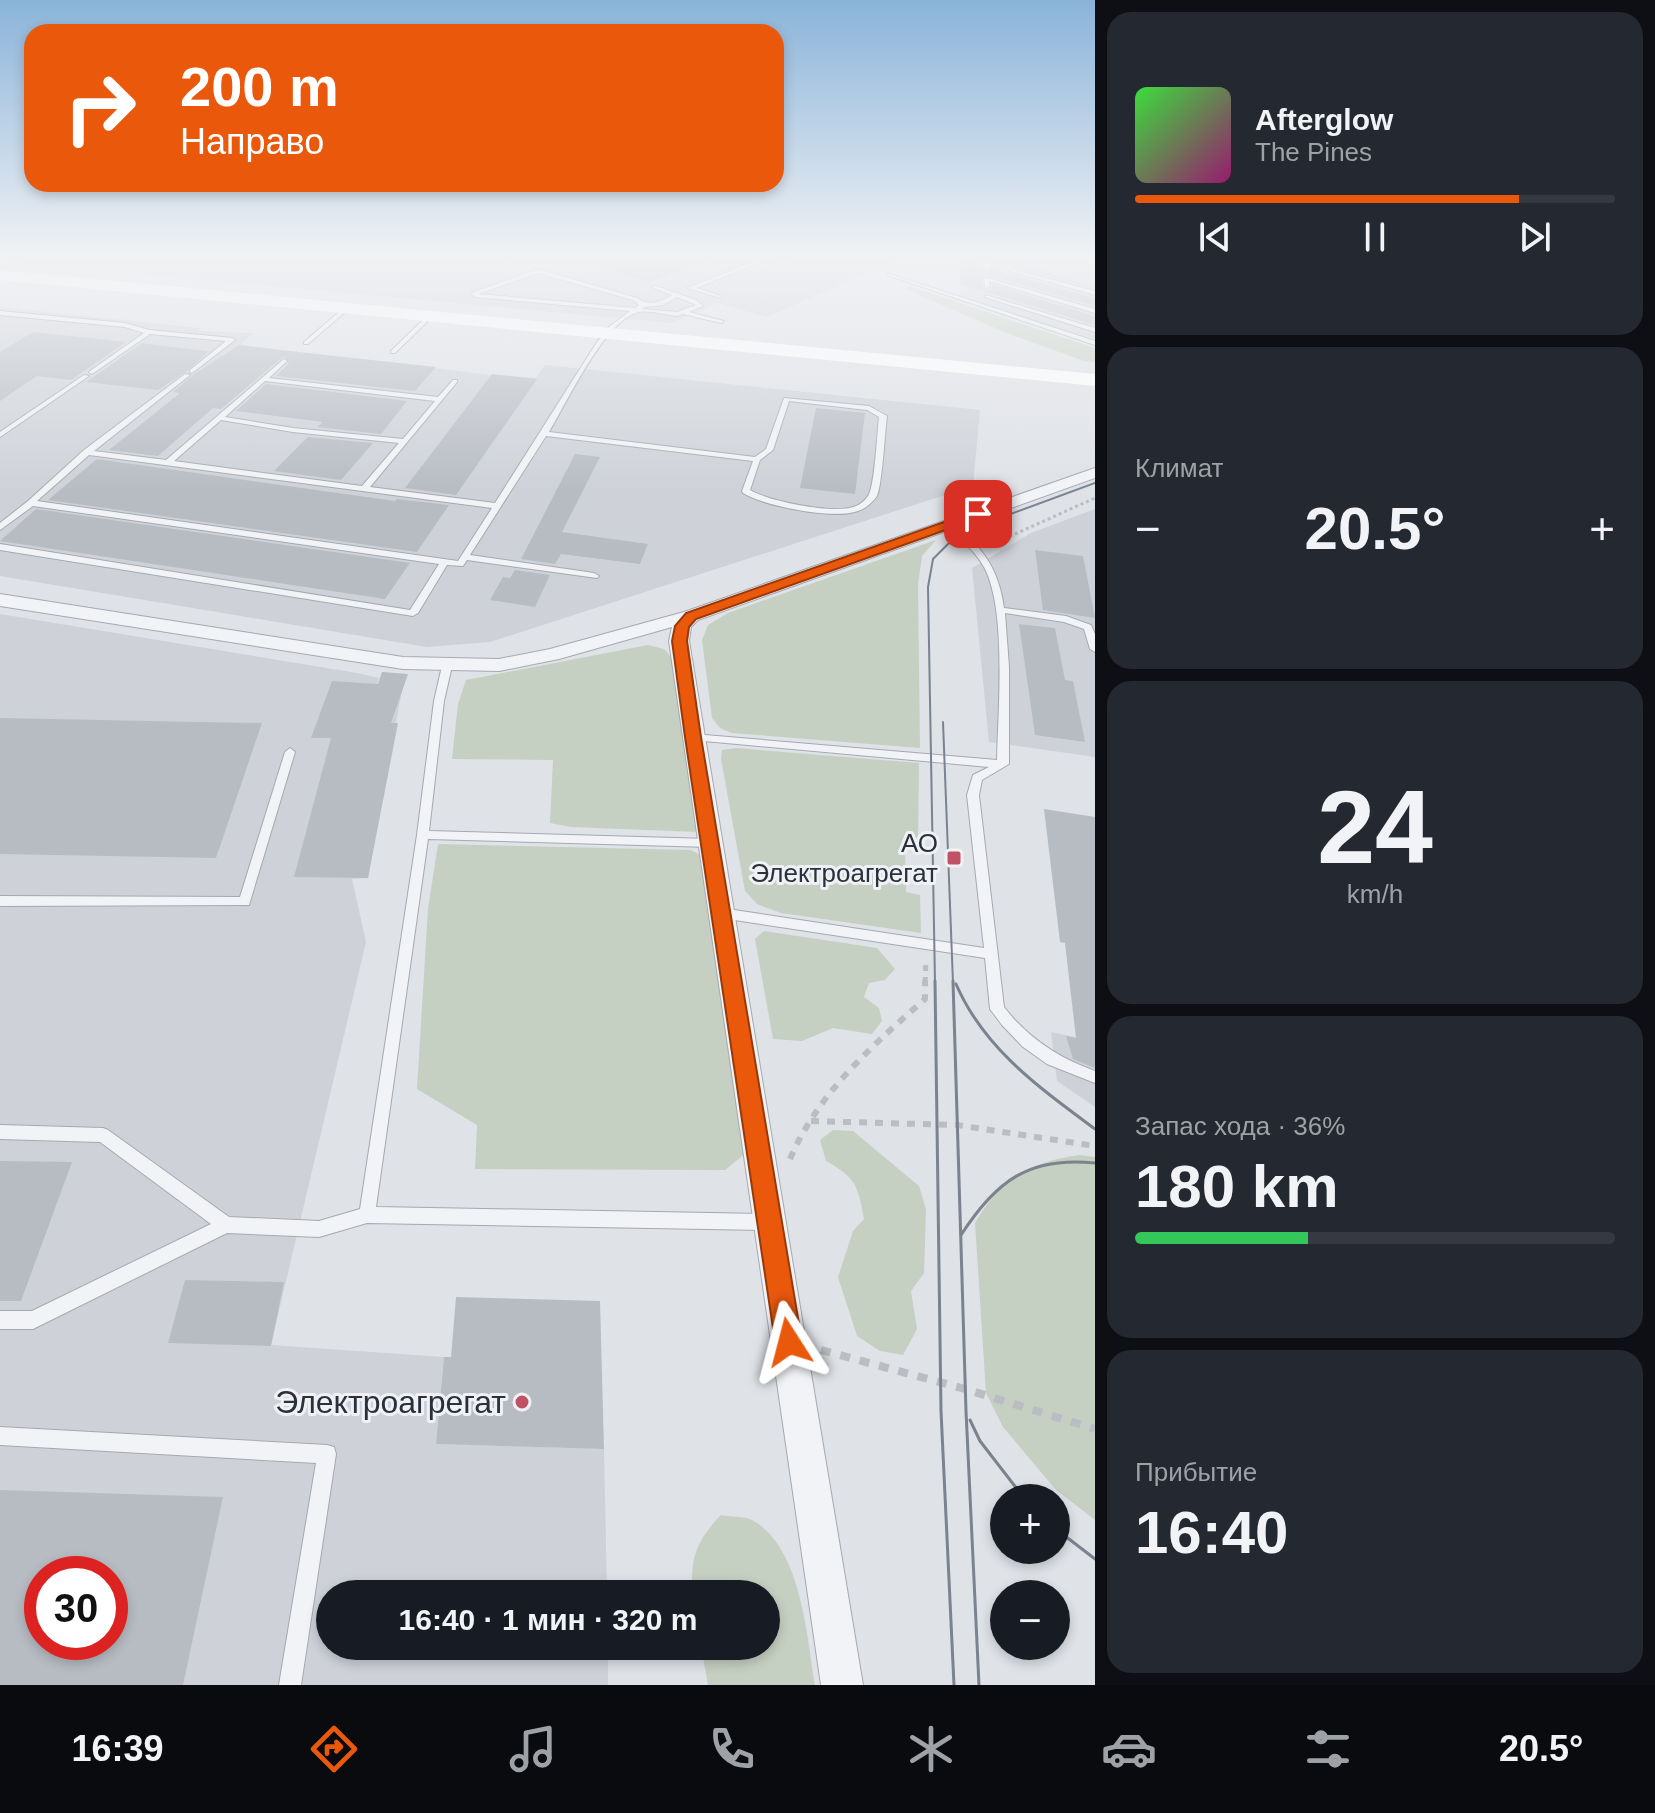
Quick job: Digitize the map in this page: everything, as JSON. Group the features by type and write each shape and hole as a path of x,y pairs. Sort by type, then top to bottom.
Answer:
{"main road":[{"path":"634,335 1095,380"}],"street":[{"path":"0,600 403,663 499,665 552,655 691,616 1095,473"},
{"path":"691,616 682,626 679,641 842,1685"}],"lane":[{"path":"0,435 145,335"},
{"path":"0,527 87,452 232,340 176,335"},
{"path":"306,343 316,335"},
{"path":"393,352 411,335"},
{"path":"31,503 460,564 605,335"},
{"path":"1070,335 1095,343"},
{"path":"167,463 284,361"},
{"path":"263,379 440,399"},
{"path":"364,489 455,381"},
{"path":"544,434 757,459 769,450 786,399 869,408 883,416 874,494 866,504 854,510 835,511 758,500 746,491 757,459"},
{"path":"219,418 307,432 405,441"},
{"path":"87,452 497,506"},
{"path":"948,524 979,554 992,576 1001,610 1003,764"},
{"path":"0,547 413,613 445,561"},
{"path":"464,557 594,576"},
{"path":"1001,610 1066,619 1088,627 1094,642"},
{"path":"367,1215 423,835 439,701 447,666"},
{"path":"693,737 1003,764"},
{"path":"0,901 245,902 290,752"},
{"path":"1003,764 987,772 974,785 997,1009 1041,1053 1095,1077"},
{"path":"423,835 710,843"},
{"path":"721,913 990,954"},
{"path":"0,1132 103,1135 226,1225"},
{"path":"0,1320 33,1320 226,1225 319,1229 367,1215 769,1222"},
{"path":"0,1436 327,1454 290,1685"}],"path":[{"path":"979,554 1006,537 1095,498"},
{"path":"787,1170 795,1144 811,1121 869,1050 925,999 926,943"},
{"path":"811,1121 957,1125 1095,1146"},
{"path":"789,1342 965,1389 1095,1429"}],"shaded area":[{"path":"0,335 251,335 240,345 491,375 536,378 545,365 980,410 973,486 490,642 427,647 0,576"},
{"path":"1072,335 1095,335 1095,342"},
{"path":"1095,509 1095,757 989,742 972,568 1031,533"},
{"name":"Электроагрегат","path":"0,614 357,673 379,678 376,688 402,690 368,878 352,879 366,942 271,1345 444,1357 436,1444 604,1449 607,1580 316,1580 316,1660 608,1660 608,1685 0,1685"},
{"path":"1051,1032 1095,1041 1095,1107 1057,1081"}],"green space":[{"path":"1011,335 1055,335 1095,348 1095,362 1084,361"},
{"path":"936,540 922,556 918,585 920,748 732,733 720,728 712,718 702,640 708,625 728,613"},
{"path":"648,645 664,649 672,658 698,832 571,827 550,823 553,760 452,759 458,704 466,680"},
{"path":"736,748 919,763 918,844 905,844 906,892 920,895 921,933 781,913 757,904 745,891 721,759 722,750"},
{"path":"438,844 691,850 702,856 746,1153 725,1170 475,1169 477,1125 417,1089 428,909"},
{"path":"764,931 877,948 895,969 885,980 869,983 864,997 879,1008 882,1021 872,1034 833,1028 802,1041 773,1039 755,939"},
{"path":"833,1130 853,1131 919,1186 926,1210 924,1273 911,1291 917,1329 903,1355 880,1351 857,1336 838,1277 853,1231 864,1219 854,1184 844,1172 826,1161 820,1140"},
{"path":"1079,1155 1095,1157 1095,1520 1070,1501 1070,1484 1051,1484 1003,1427 986,1393 975,1223 1006,1183 1031,1168"},
{"path":"721,1515 745,1518 768,1533 781,1550 799,1594 815,1685 708,1685 704,1660 780,1660 780,1580 692,1580 696,1551"}],"building":[{"path":"29,335 126,342 71,380 37,376 0,401 0,352"},
{"path":"142,343 209,351 187,371 158,390 86,382"},
{"path":"239,345 436,367 415,391 276,376 289,363 284,356 221,409 213,408 158,456 109,450 180,393 173,392 193,375"},
{"path":"492,374 537,379 456,495 405,488"},
{"path":"266,384 407,401 381,434 317,427 323,422 236,411"},
{"path":"816,408 865,413 855,494 800,488"},
{"path":"308,437 373,443 341,480 274,471"},
{"path":"575,454 600,457 562,532 648,544 640,564 561,554 555,564 521,559"},
{"path":"97,459 395,501 449,505 417,552 48,500"},
{"path":"36,509 410,563 385,599 0,541"},
{"path":"1035,550 1083,556 1095,618 1043,610"},
{"path":"515,570 550,575 535,607 490,600 503,577 510,578"},
{"path":"1019,624 1055,628 1065,680 1073,681 1085,742 1035,735"},
{"path":"382,672 408,674 391,723 398,723 368,878 294,877 331,738 311,738 332,681 378,684"},
{"path":"0,718 262,723 216,858 0,854"},
{"path":"1044,809 1095,817 1095,1068 1073,1059 1066,1036 1076,1038 1065,943 1060,942"},
{"path":"0,1161 72,1162 21,1301 0,1301"},
{"path":"185,1280 284,1282 271,1346 168,1343"},
{"name":"Электроагрегат","path":"456,1297 600,1301 604,1449 436,1444 444,1357 451,1357"},
{"path":"0,1490 223,1497 183,1685 0,1685"}],"tram line":[{"path":"935,983 928,587 933,559 959,533 1095,483"},
{"path":"943,722 953,983"},
{"path":"935,981 941,1411 954,1685"},
{"path":"953,981 966,1411 979,1685"},
{"path":"956,984 982,1028 1015,1066 1095,1129"},
{"path":"961,1235 987,1200 1016,1176 1051,1164 1095,1163"},
{"path":"970,1420 980,1441 1013,1484"},
{"path":"1070,1540 1095,1559"}],"place":[{"name":"АО Электроагрегат","path":"954,858"},
{"name":"Электроагрегат","path":"522,1402"}],"route":[{"path":"789,1342 693,737 679,641 682,626 691,616 978,514"}]}
